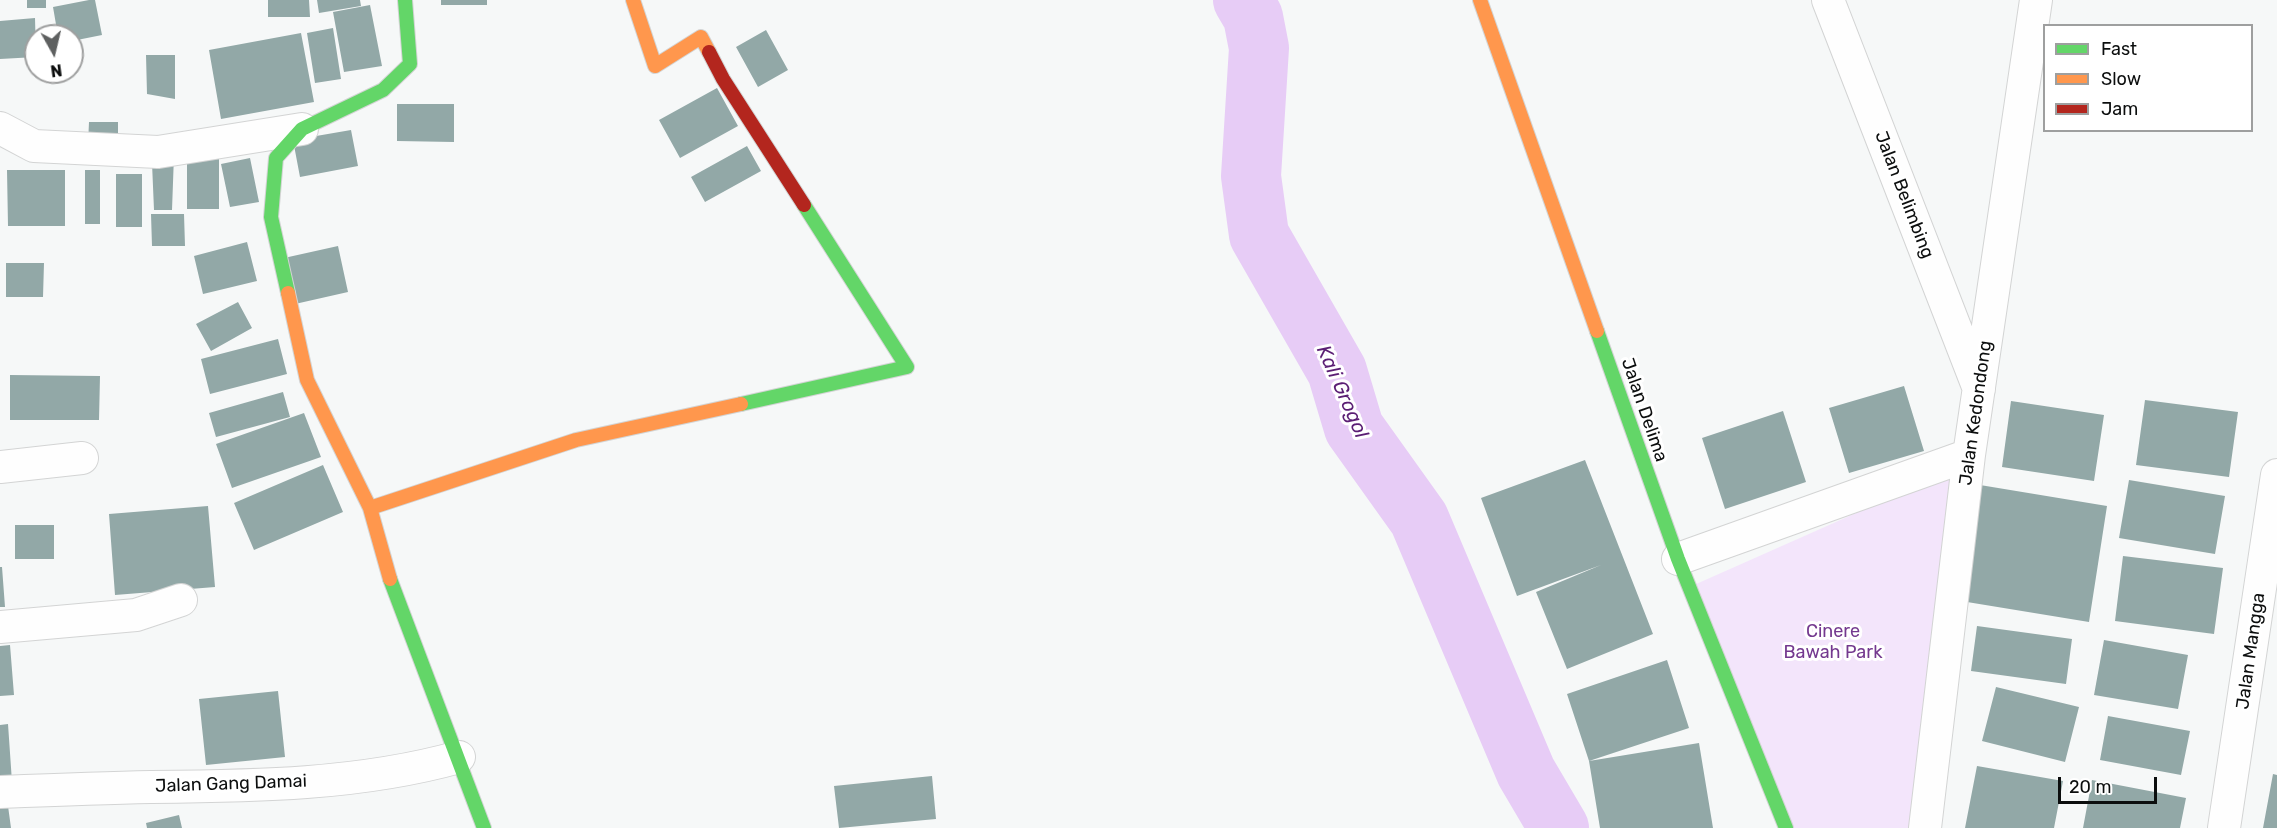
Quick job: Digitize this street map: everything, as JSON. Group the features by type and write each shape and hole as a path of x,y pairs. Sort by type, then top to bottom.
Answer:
{"street":[{"path":"0,128 34,146 158,152 302,129 383,90 410,64 405,0"},
{"path":"370,508 576,440 908,367 723,80 701,37 655,66 633,0"},
{"name":"Jalan Delima","path":"1480,0 1678,559 1786,828"},
{"name":"Jalan Belimbing","path":"1828,0 1980,389"},
{"name":"Jalan Kedondong","path":"1925,828 1969,455 2036,0"},
{"path":"302,129 276,158 272,217 307,380 370,508 385,565 484,828"},
{"path":"1678,559 1969,455"},
{"path":"0,467 82,458"},
{"name":"Jalan Mangga","path":"2224,828 2277,475"},
{"path":"0,627 136,615 181,600"},
{"name":"Jalan Gang Damai","path":"0,792 254,786 365,776 459,757"}],"green space":[{"name":"Cinere Bawah Park","path":"1962,466 1921,828 1787,828 1694,585"}],"building":[{"path":"27,0 46,0 46,8 27,8"},
{"path":"95,0 102,35 84,39 84,24 56,24 53,7"},
{"path":"268,0 309,0 310,17 268,17"},
{"path":"317,0 360,0 361,6 319,13"},
{"path":"441,0 487,0 487,5 441,5"},
{"path":"370,5 382,66 344,72 333,12"},
{"path":"35,18 35,24 24,24 24,58 0,59 0,21"},
{"path":"333,28 341,79 315,83 307,33"},
{"path":"766,30 788,70 758,87 736,47"},
{"path":"301,33 314,102 221,119 209,50"},
{"path":"146,55 175,55 175,99 147,94"},
{"path":"717,88 738,126 680,158 659,120"},
{"path":"397,104 454,104 454,142 397,141"},
{"path":"89,122 118,122 118,145 88,144"},
{"path":"351,130 358,166 300,177 293,140"},
{"path":"747,146 761,171 705,202 691,177"},
{"path":"174,155 172,210 154,210 152,163"},
{"path":"219,157 219,209 187,209 187,158"},
{"path":"250,158 259,202 230,207 221,164"},
{"path":"7,170 65,170 65,226 8,226"},
{"path":"85,170 100,170 100,224 85,224"},
{"path":"116,174 142,174 142,227 116,227"},
{"path":"151,214 184,214 185,246 152,246"},
{"path":"247,242 257,281 203,294 194,256"},
{"path":"338,246 348,292 295,304 284,258"},
{"path":"6,263 44,263 43,297 6,297"},
{"path":"238,302 252,328 211,351 196,324"},
{"path":"278,339 287,374 210,394 201,359"},
{"path":"10,375 100,376 99,420 10,420"},
{"path":"1904,386 1924,451 1849,473 1829,408"},
{"path":"283,392 290,417 216,437 209,413"},
{"path":"2145,400 2238,412 2229,477 2136,465"},
{"path":"2011,401 2104,415 2094,481 2002,467"},
{"path":"1783,411 1806,482 1725,509 1702,438"},
{"path":"304,413 321,457 232,488 216,444"},
{"path":"1585,460 1653,634 1567,669 1536,592 1601,565 1517,596 1481,498"},
{"path":"323,465 343,512 254,550 234,503"},
{"path":"2129,480 2225,496 2215,554 2119,538"},
{"path":"1980,485 2107,506 2089,622 1961,601"},
{"path":"208,506 215,587 115,595 109,514"},
{"path":"15,525 54,525 54,559 15,559"},
{"path":"2123,556 2223,568 2214,634 2115,621"},
{"path":"0,567 2,567 5,607 0,607"},
{"path":"1977,626 2072,639 2066,684 1971,671"},
{"path":"2104,640 2188,655 2178,709 2094,695"},
{"path":"10,645 14,695 0,696 0,646"},
{"path":"1667,660 1689,728 1589,761 1567,694"},
{"path":"1996,687 2079,707 2065,762 1982,741"},
{"path":"278,691 285,757 206,765 199,699"},
{"path":"2108,716 2190,731 2181,775 2100,760"},
{"path":"8,724 12,782 0,783 0,725"},
{"path":"1699,743 1713,828 1600,828 1589,761"},
{"path":"1977,766 2063,781 2054,828 1965,828"},
{"path":"2273,774 2277,775 2277,828 2263,828"},
{"path":"932,776 936,819 839,828 834,786"},
{"path":"2092,780 2186,798 2180,828 2083,828"},
{"path":"8,806 11,828 0,828 0,807"},
{"path":"179,815 182,828 147,828 146,823"}],"waterway":[{"name":"Kali Grogol","path":"1243,0 1253,17 1259,48 1251,176 1259,235 1337,371 1354,428 1419,519 1526,772 1559,828"}],"traffic: fast":[{"path":"288,293 271,217 276,158 302,129 383,90 410,64 405,0"},
{"path":"741,404 907,367 804,205"},
{"path":"1597,331 1678,559 1786,828"},
{"path":"390,579 484,828"}],"traffic: slow":[{"path":"633,0 655,66 701,37 709,52"},
{"path":"1480,0 1597,331"},
{"path":"288,293 307,380 370,508 390,579"},
{"path":"370,508 576,440 741,404"}],"traffic: jam":[{"path":"709,52 723,79 804,205"}]}
